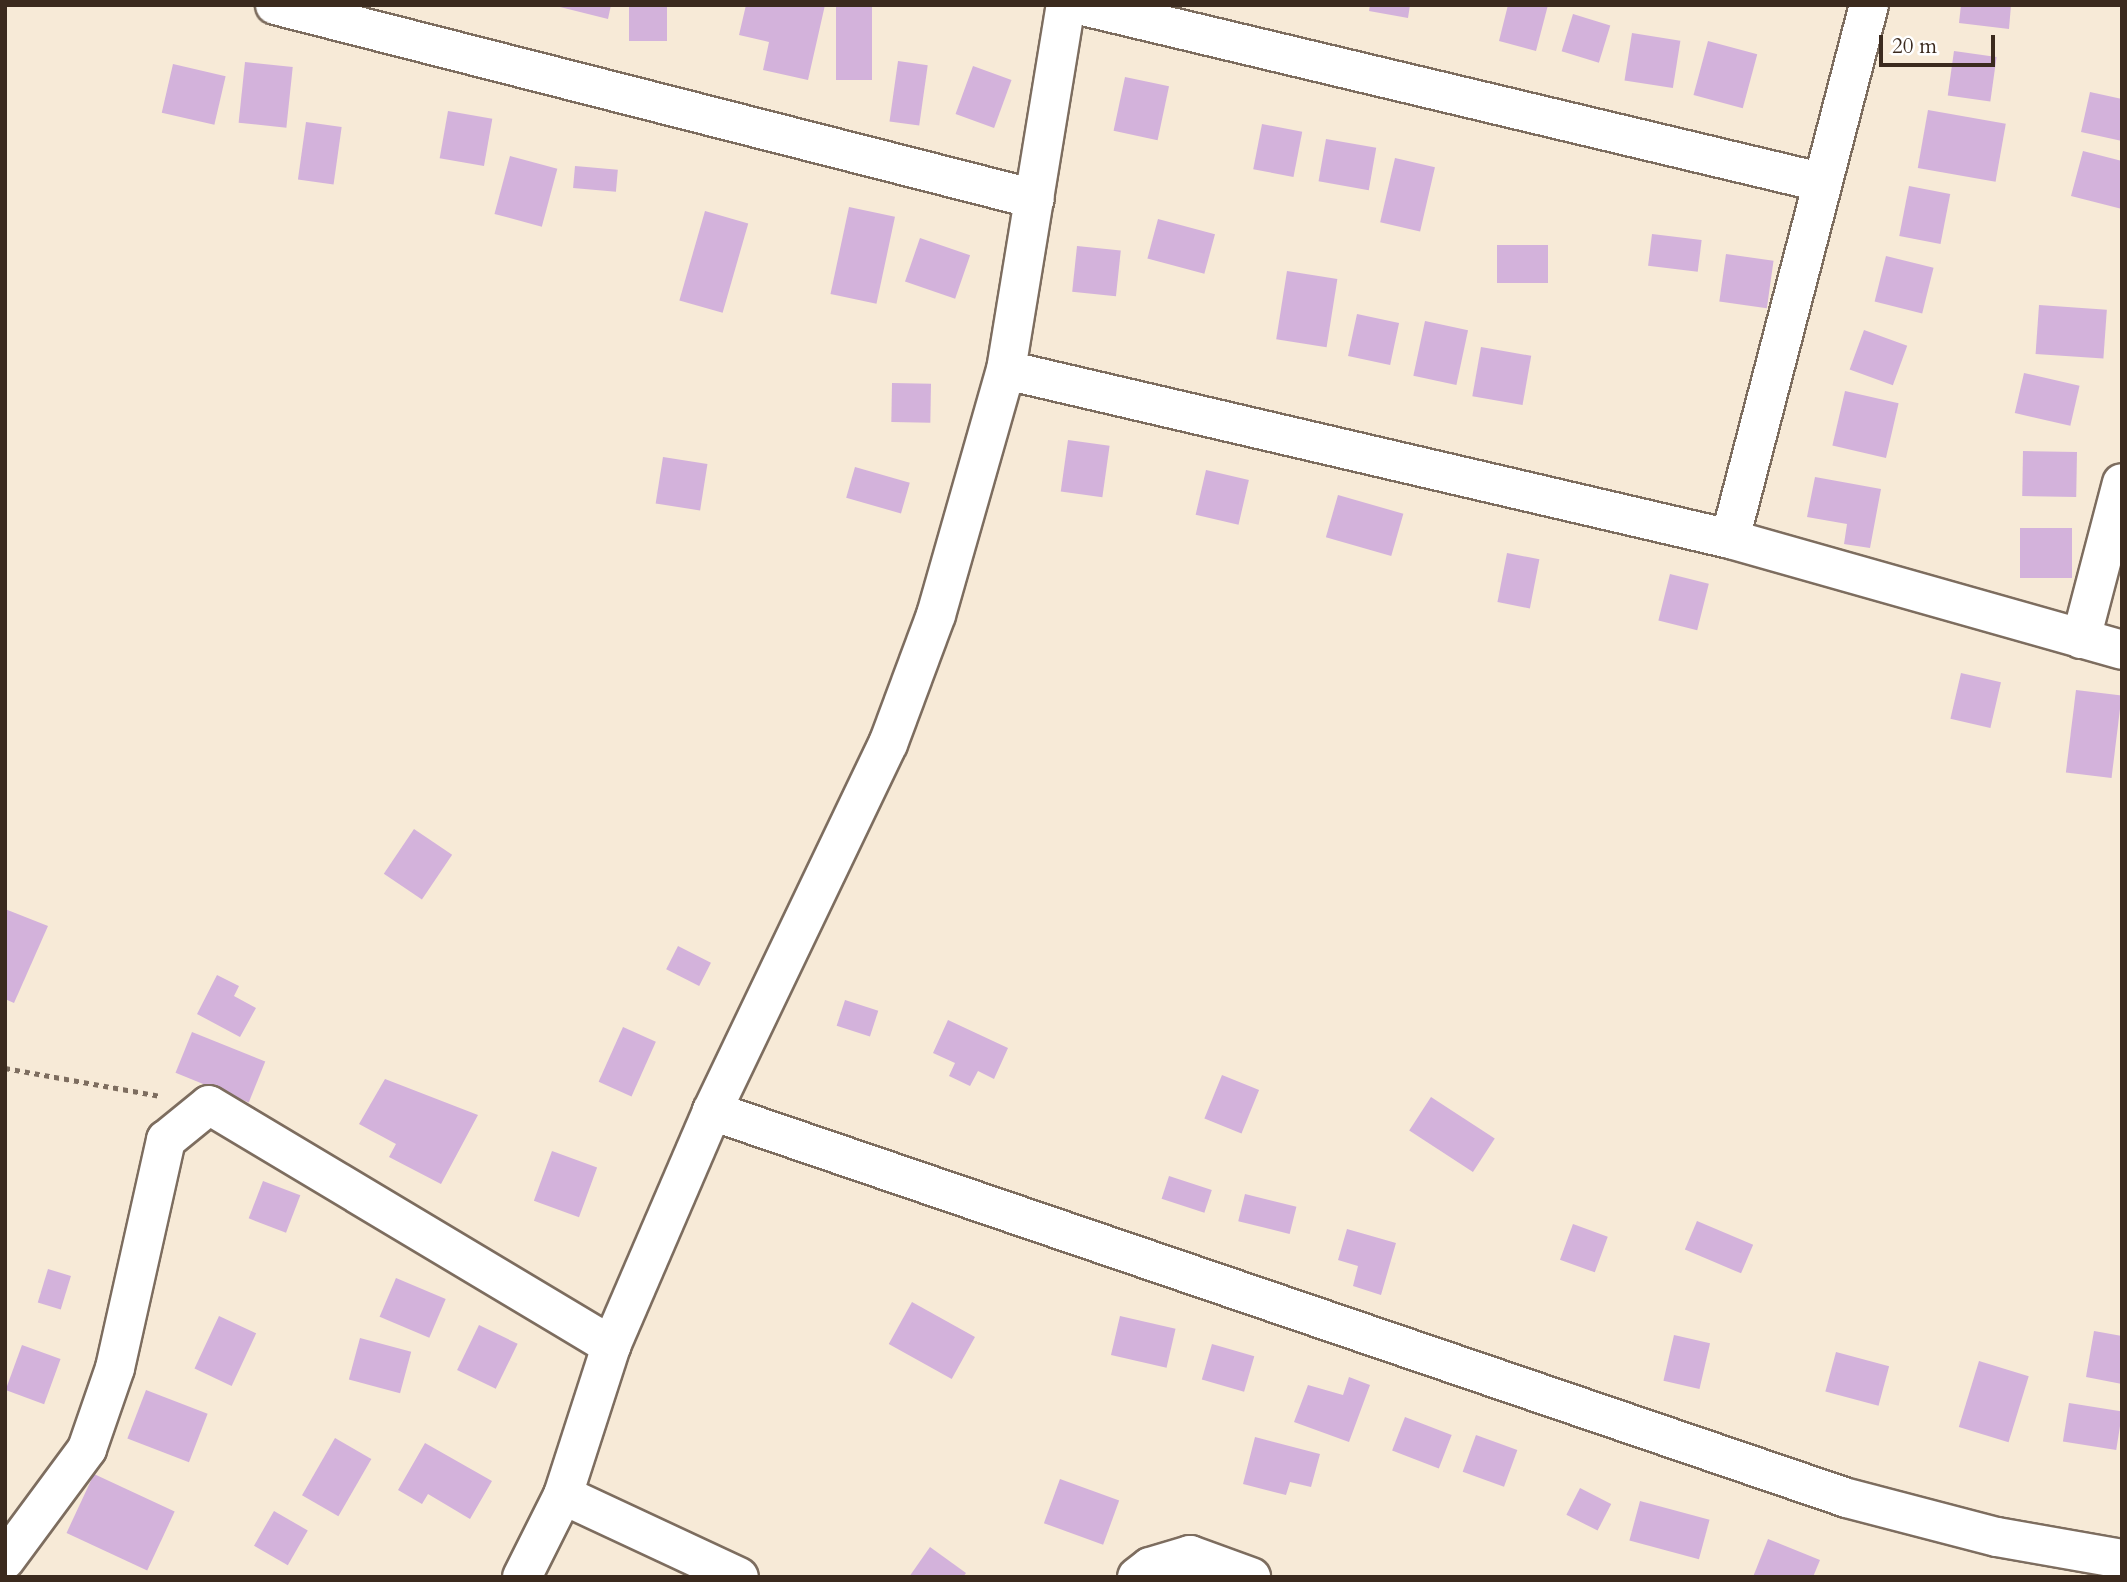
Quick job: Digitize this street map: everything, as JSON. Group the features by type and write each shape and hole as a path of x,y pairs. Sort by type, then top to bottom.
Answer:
{"street":[{"path":"275,5 1035,200"},
{"path":"522,1577 563,1495 611,1346 712,1111 888,744 936,615 1006,370 1066,5"},
{"path":"1079,5 1821,182"},
{"path":"1730,539 1869,5"},
{"path":"1006,370 1730,539 2122,650"},
{"path":"2081,639 2122,483"},
{"path":"5,1560 87,1448 115,1368 166,1140 209,1105 611,1346"},
{"path":"712,1111 1847,1498 1997,1537 2122,1559"},
{"path":"563,1495 738,1577"},
{"path":"1137,1577 1150,1567 1190,1555 1251,1577"}],"path":[{"path":"5,1069 209,1105"}],"building":[{"path":"552,5 611,5 608,19"},
{"path":"629,5 667,5 667,41 629,41"},
{"path":"746,5 825,5 808,80 763,70 769,42 739,35"},
{"path":"836,5 872,5 872,80 836,80"},
{"path":"1370,5 1410,5 1408,18 1369,11"},
{"path":"1508,5 1548,5 1536,51 1499,41"},
{"path":"1961,5 2011,5 2009,29 1959,23"},
{"path":"1573,14 1610,25 1599,63 1562,51"},
{"path":"1632,33 1680,41 1673,88 1624,80"},
{"path":"1708,41 1757,54 1743,108 1694,95"},
{"path":"1954,51 1997,57 1990,102 1948,96"},
{"path":"898,61 928,65 919,126 890,121"},
{"path":"245,62 293,67 286,128 239,123"},
{"path":"173,64 226,76 214,125 162,113"},
{"path":"973,66 1012,80 994,128 956,114"},
{"path":"1125,77 1169,86 1158,140 1114,131"},
{"path":"2090,92 2122,99 2122,141 2081,132"},
{"path":"1928,110 2006,124 1996,182 1918,168"},
{"path":"448,111 492,119 484,166 440,158"},
{"path":"306,122 342,127 334,184 298,179"},
{"path":"1262,124 1302,132 1293,177 1253,169"},
{"path":"1326,139 1376,148 1369,190 1319,181"},
{"path":"2083,151 2122,161 2122,209 2071,196"},
{"path":"510,156 557,169 542,227 494,214"},
{"path":"1395,158 1435,167 1420,232 1380,222"},
{"path":"575,166 618,170 616,192 573,188"},
{"path":"1909,186 1950,194 1940,244 1899,236"},
{"path":"849,207 895,217 876,304 830,294"},
{"path":"705,211 748,223 723,313 679,300"},
{"path":"1158,219 1215,234 1204,274 1147,259"},
{"path":"1652,234 1702,240 1698,272 1648,266"},
{"path":"920,238 970,255 955,299 905,281"},
{"path":"1497,245 1548,245 1548,283 1497,283"},
{"path":"1077,246 1121,251 1116,296 1072,292"},
{"path":"1726,254 1774,261 1767,308 1719,302"},
{"path":"1886,256 1934,268 1922,313 1875,302"},
{"path":"1287,271 1337,279 1327,347 1276,339"},
{"path":"2039,305 2107,310 2103,359 2036,354"},
{"path":"1357,314 1399,323 1390,365 1348,356"},
{"path":"1425,321 1468,330 1456,385 1413,376"},
{"path":"1864,330 1907,346 1893,385 1850,369"},
{"path":"1481,347 1531,356 1523,405 1472,396"},
{"path":"2024,373 2080,386 2070,426 2015,413"},
{"path":"892,383 931,384 930,423 891,422"},
{"path":"1845,391 1899,403 1886,458 1832,446"},
{"path":"1068,440 1110,446 1102,497 1061,491"},
{"path":"2023,451 2077,452 2076,497 2022,496"},
{"path":"663,457 707,464 700,510 656,503"},
{"path":"855,467 910,483 901,513 846,498"},
{"path":"1206,470 1249,480 1239,525 1196,515"},
{"path":"1815,477 1881,489 1870,548 1844,544 1847,524 1807,517"},
{"path":"1338,495 1403,514 1391,556 1326,537"},
{"path":"2020,528 2072,528 2072,578 2020,578"},
{"path":"1507,553 1539,559 1530,608 1497,602"},
{"path":"1670,574 1709,584 1697,630 1658,621"},
{"path":"1961,673 2001,682 1990,728 1950,719"},
{"path":"2076,690 2122,696 2112,778 2066,772"},
{"path":"414,829 452,855 422,899 384,874"},
{"path":"5,909 48,926 14,1003 5,999"},
{"path":"678,946 711,963 699,986 666,969"},
{"path":"217,975 239,986 234,996 256,1008 240,1037 197,1014"},
{"path":"845,1000 878,1011 870,1036 837,1026"},
{"path":"948,1020 1008,1048 994,1079 978,1071 970,1086 949,1076 955,1063 933,1053"},
{"path":"623,1027 656,1042 631,1096 599,1082"},
{"path":"192,1032 265,1062 249,1102 176,1073"},
{"path":"1222,1075 1259,1090 1241,1134 1204,1119"},
{"path":"385,1079 478,1115 441,1184 389,1157 396,1144 359,1124"},
{"path":"1431,1097 1495,1138 1473,1172 1409,1131"},
{"path":"552,1151 597,1167 579,1217 534,1201"},
{"path":"1169,1176 1212,1190 1204,1213 1162,1199"},
{"path":"263,1181 300,1195 286,1233 249,1218"},
{"path":"1245,1194 1296,1207 1290,1234 1238,1221"},
{"path":"1697,1221 1753,1245 1741,1273 1685,1250"},
{"path":"1573,1224 1608,1237 1595,1272 1560,1260"},
{"path":"1347,1229 1396,1243 1381,1295 1353,1286 1358,1266 1338,1260"},
{"path":"48,1269 71,1276 61,1309 38,1302"},
{"path":"396,1278 446,1299 429,1338 380,1317"},
{"path":"912,1302 975,1337 952,1379 889,1344"},
{"path":"219,1316 256,1333 232,1386 194,1369"},
{"path":"1120,1316 1176,1329 1167,1368 1111,1355"},
{"path":"479,1325 518,1344 496,1389 457,1370"},
{"path":"2094,1331 2122,1336 2122,1384 2086,1377"},
{"path":"1674,1335 1710,1343 1699,1389 1663,1381"},
{"path":"360,1338 411,1352 400,1393 349,1380"},
{"path":"1212,1344 1254,1356 1244,1392 1202,1380"},
{"path":"22,1345 61,1359 44,1404 6,1390"},
{"path":"1836,1352 1889,1366 1879,1406 1825,1392"},
{"path":"1979,1361 2029,1376 2009,1442 1959,1427"},
{"path":"1349,1377 1370,1385 1349,1442 1294,1422 1308,1385 1343,1395"},
{"path":"146,1390 208,1414 189,1462 127,1439"},
{"path":"2069,1403 2122,1411 2116,1450 2063,1442"},
{"path":"1405,1417 1452,1435 1439,1469 1392,1451"},
{"path":"1476,1435 1517,1450 1504,1487 1463,1472"},
{"path":"1255,1437 1320,1454 1311,1487 1290,1482 1286,1495 1243,1484"},
{"path":"335,1438 371,1459 338,1516 302,1495"},
{"path":"425,1443 492,1481 470,1519 428,1494 422,1504 398,1490"},
{"path":"94,1474 175,1512 147,1571 67,1533"},
{"path":"1060,1479 1119,1501 1103,1545 1044,1523"},
{"path":"1580,1488 1611,1504 1598,1531 1566,1515"},
{"path":"1640,1501 1710,1520 1699,1559 1629,1541"},
{"path":"274,1511 308,1530 288,1565 254,1546"},
{"path":"1768,1539 1820,1560 1813,1577 1753,1577"},
{"path":"930,1547 966,1573 963,1577 909,1577"}]}
